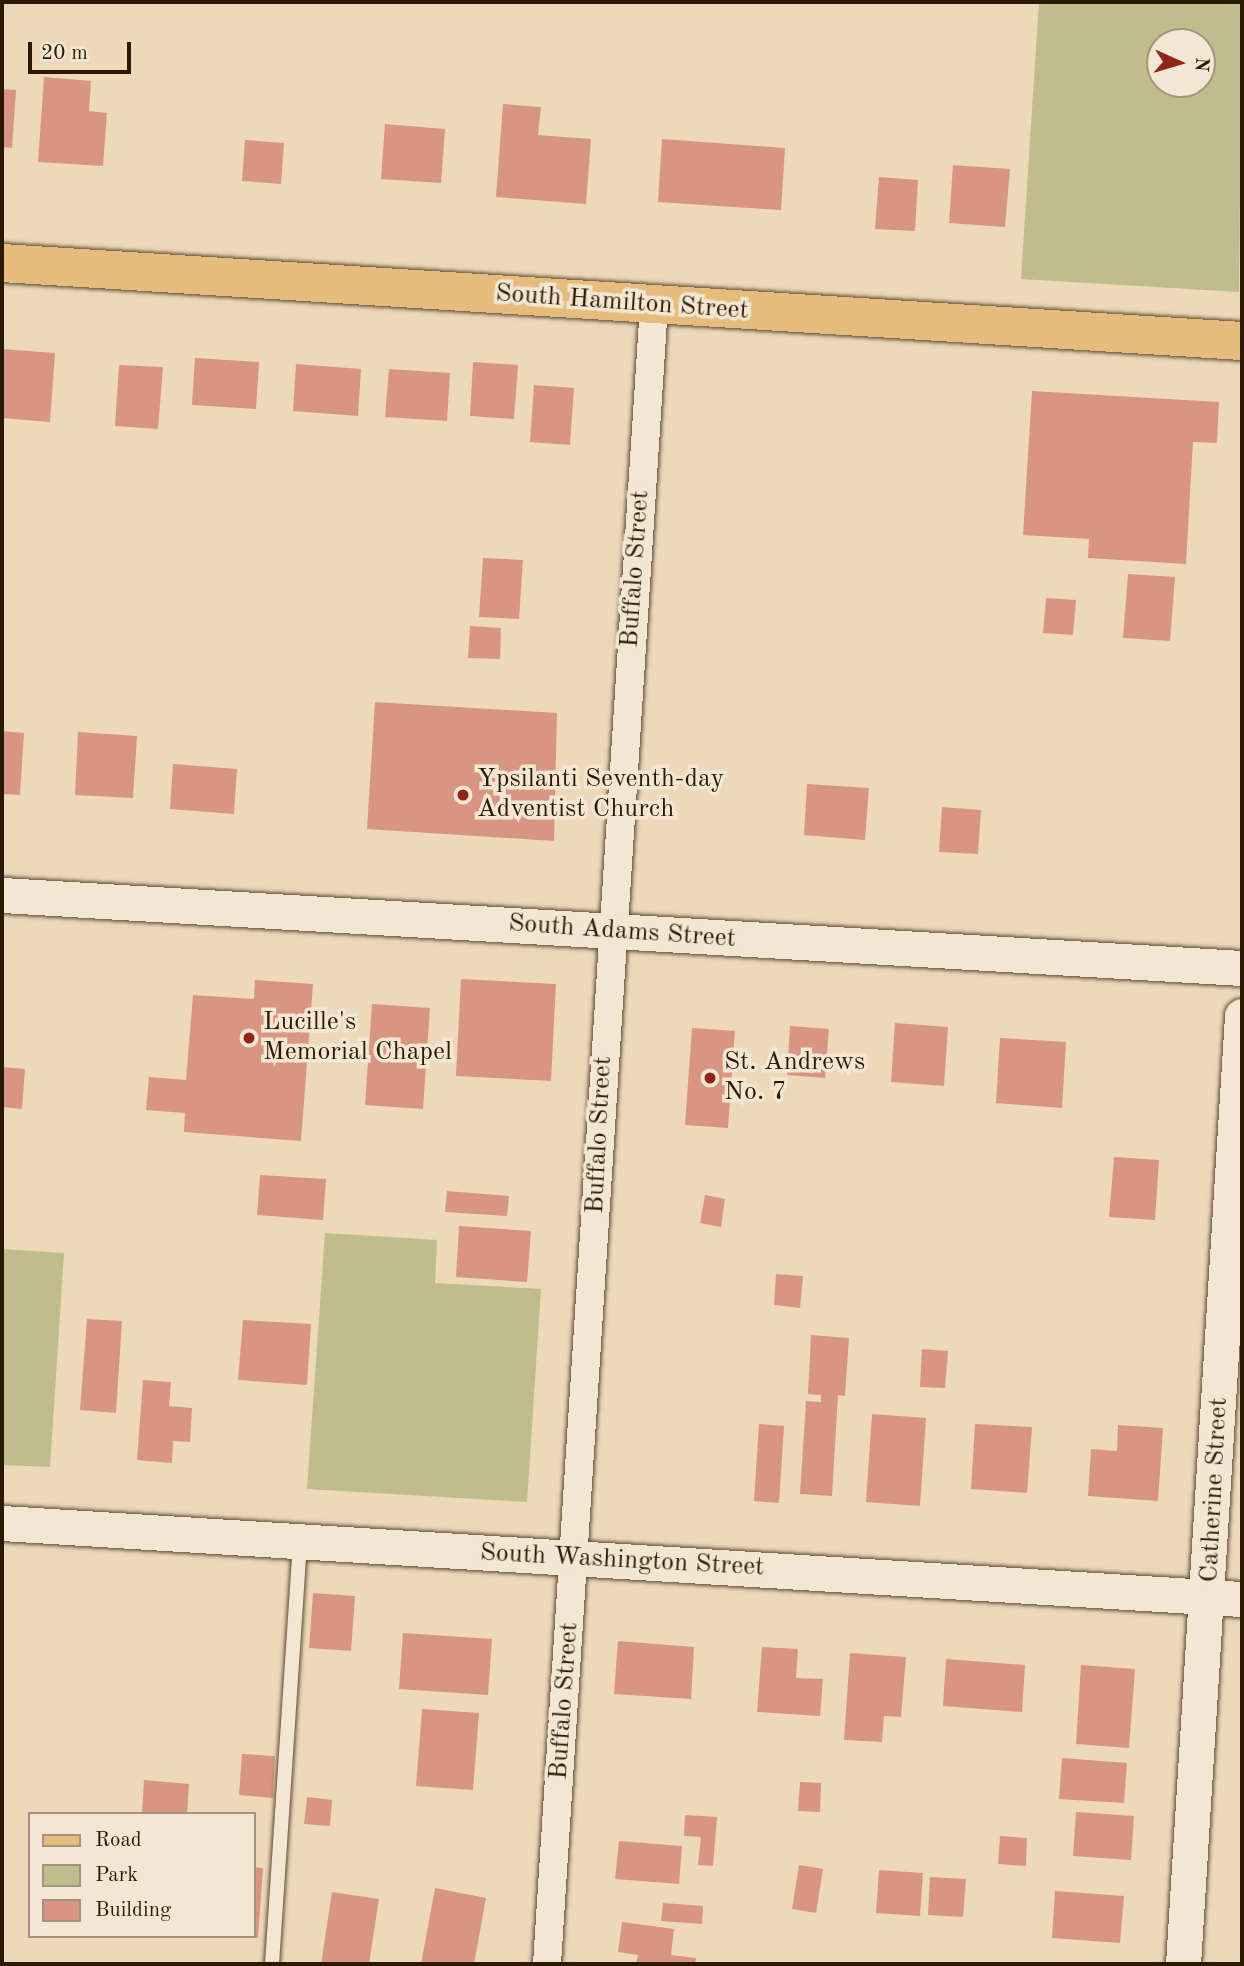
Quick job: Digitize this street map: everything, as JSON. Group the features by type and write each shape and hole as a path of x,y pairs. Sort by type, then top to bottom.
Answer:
{"main road":[{"name":"South Hamilton Street","path":"2,263 1242,341"}],"street":[{"name":"Buffalo Street","path":"547,1964 654,305"},
{"name":"South Adams Street","path":"2,895 1242,968"},
{"name":"Catherine Street","path":"1183,1964 1226,1598 1242,1016"},
{"name":"South Washington Street","path":"2,1523 1226,1598"}],"lane":[{"path":"272,1964 300,1542"}],"green space":[{"path":"1039,2 1242,2 1239,292 1021,279"},
{"path":"325,1233 437,1240 435,1283 541,1289 527,1502 307,1489"},
{"path":"2,1249 64,1253 50,1467 2,1465"}],"building":[{"path":"44,77 91,81 89,111 107,113 103,166 38,162"},
{"path":"2,89 16,90 12,148 2,147"},
{"path":"503,104 541,107 538,135 591,139 586,204 496,197"},
{"path":"385,124 445,129 441,183 381,179"},
{"path":"662,139 785,148 781,210 658,202"},
{"path":"245,140 284,143 281,184 242,181"},
{"path":"953,165 1010,169 1005,227 949,223"},
{"path":"879,177 918,180 915,231 875,229"},
{"path":"2,349 55,353 50,422 2,418"},
{"path":"195,358 259,362 256,409 192,405"},
{"path":"473,362 518,365 514,419 470,416"},
{"path":"296,364 361,369 358,416 293,411"},
{"path":"119,365 163,367 158,429 115,426"},
{"path":"389,369 450,373 447,421 385,417"},
{"path":"534,385 574,388 570,445 530,442"},
{"path":"1032,391 1219,402 1217,443 1193,442 1186,564 1088,558 1089,539 1023,535"},
{"path":"483,558 523,560 519,619 479,617"},
{"path":"1128,574 1175,577 1170,641 1123,638"},
{"path":"1046,598 1076,600 1073,635 1043,633"},
{"path":"470,626 501,628 500,659 468,658"},
{"name":"Ypsilanti Seventh-day Adventist Church","path":"375,702 557,713 554,841 367,829"},
{"path":"2,731 24,733 20,795 2,794"},
{"path":"78,732 137,736 133,798 75,795"},
{"path":"173,764 237,769 234,814 170,809"},
{"path":"807,784 869,788 865,840 804,835"},
{"path":"942,807 981,810 978,854 939,852"},
{"path":"461,979 556,984 551,1081 456,1076"},
{"name":"Lucille's Memorial Chapel","path":"255,980 313,984 301,1141 184,1132 185,1113 146,1110 149,1077 186,1080 193,995 254,999"},
{"path":"372,1004 430,1008 423,1109 365,1105"},
{"path":"895,1023 948,1027 944,1086 891,1082"},
{"path":"790,1026 829,1029 825,1078 787,1075"},
{"name":"St. Andrews No. 7","path":"692,1028 735,1031 728,1128 685,1125"},
{"path":"1000,1038 1066,1042 1062,1108 996,1103"},
{"path":"2,1067 25,1069 22,1109 2,1107"},
{"path":"1114,1157 1159,1160 1155,1220 1109,1217"},
{"path":"260,1175 326,1179 323,1220 257,1215"},
{"path":"447,1191 509,1196 507,1216 445,1212"},
{"path":"705,1195 725,1199 721,1227 700,1223"},
{"path":"459,1226 531,1231 527,1282 456,1277"},
{"path":"776,1274 803,1276 800,1308 774,1305"},
{"path":"87,1319 122,1321 116,1413 80,1410"},
{"path":"243,1320 311,1324 307,1385 238,1380"},
{"path":"811,1335 849,1338 845,1396 838,1395 832,1496 800,1494 806,1401 821,1402 821,1395 808,1394"},
{"path":"922,1349 948,1351 945,1388 920,1387"},
{"path":"143,1380 171,1382 169,1406 192,1408 190,1442 173,1441 172,1463 137,1460"},
{"path":"872,1414 926,1418 920,1506 866,1502"},
{"path":"759,1424 784,1426 779,1503 754,1501"},
{"path":"975,1424 1032,1427 1027,1493 971,1489"},
{"path":"1118,1425 1163,1428 1158,1501 1088,1496 1091,1449 1117,1451"},
{"path":"313,1593 355,1596 351,1651 309,1648"},
{"path":"403,1633 492,1639 488,1695 399,1689"},
{"path":"618,1641 694,1647 691,1699 614,1694"},
{"path":"762,1647 798,1649 796,1678 823,1679 820,1716 757,1712"},
{"path":"850,1653 906,1657 901,1717 884,1716 882,1742 844,1740"},
{"path":"946,1659 1025,1665 1022,1712 943,1706"},
{"path":"1081,1665 1135,1669 1129,1748 1076,1744"},
{"path":"422,1709 479,1713 473,1790 416,1786"},
{"path":"242,1754 275,1756 273,1798 239,1795"},
{"path":"1062,1758 1127,1763 1124,1803 1059,1799"},
{"path":"144,1780 189,1784 187,1812 142,1812"},
{"path":"800,1782 821,1783 820,1812 798,1811"},
{"path":"307,1797 332,1800 330,1826 304,1824"},
{"path":"1076,1812 1134,1816 1131,1860 1073,1856"},
{"path":"685,1815 717,1817 713,1866 698,1865 701,1837 684,1836"},
{"path":"1000,1836 1027,1838 1026,1866 998,1864"},
{"path":"619,1841 682,1846 679,1884 615,1879"},
{"path":"799,1865 823,1869 816,1913 792,1909"},
{"path":"256,1867 263,1868 256,1938"},
{"path":"879,1870 923,1873 920,1916 876,1913"},
{"path":"930,1877 966,1879 963,1917 928,1915"},
{"path":"435,1888 486,1898 474,1964 421,1964"},
{"path":"1055,1891 1124,1896 1120,1943 1052,1938"},
{"path":"332,1892 379,1899 369,1964 321,1964"},
{"path":"663,1903 703,1906 702,1924 661,1921"},
{"path":"622,1922 674,1929 671,1955 696,1958 695,1964 636,1964 638,1955 618,1952"}],"place":[{"name":"Ypsilanti Seventh-day Adventist Church","path":"463,795"},
{"name":"Lucille's Memorial Chapel","path":"249,1038"},
{"name":"St. Andrews No. 7","path":"710,1078"}]}
